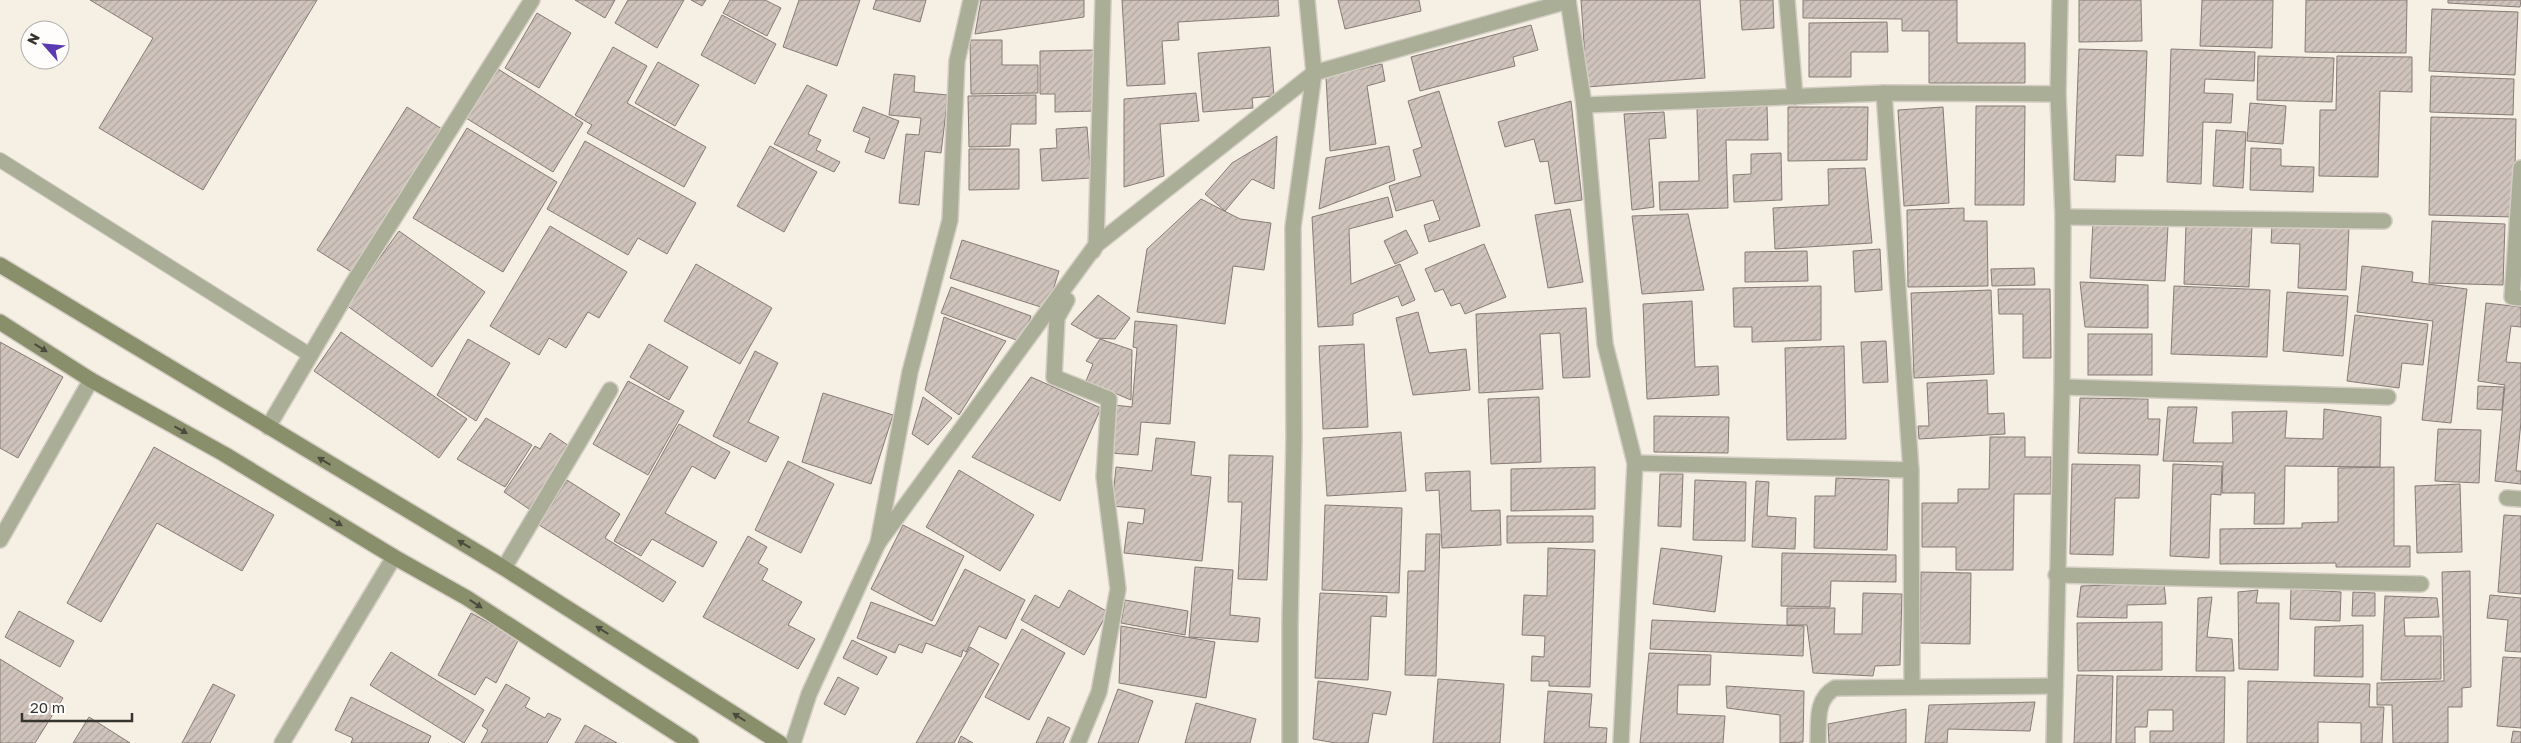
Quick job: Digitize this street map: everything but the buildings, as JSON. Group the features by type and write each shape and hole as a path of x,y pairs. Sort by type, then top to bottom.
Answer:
{"main road":[{"path":"0,265 268,428 504,568 780,743"},
{"path":"0,322 92,380 224,454 394,557 467,598 691,743"}],"street":[{"path":"268,428 310,355 532,0"},
{"path":"878,543 910,372 950,220 957,61 971,0"},
{"path":"1078,743 1100,692 1118,589 1104,477 1109,399 1054,377 1057,318 1096,245 1103,0"},
{"path":"1290,743 1290,626 1294,440 1293,227 1314,73 1307,0"},
{"path":"1787,0 1795,97"},
{"path":"2054,743 2056,575 2062,387 2063,216 2058,94 2060,0"},
{"path":"793,743 809,694 878,543 1096,245 1314,73 1568,1 1584,104 1605,344 1635,463 1621,743"},
{"path":"1884,93 1910,470 1912,687"},
{"path":"1584,104 1884,93 2058,94"},
{"path":"2521,168 2512,297 2521,298"},
{"path":"2063,216 2384,221"},
{"path":"0,540 92,380"},
{"path":"2062,387 2388,397"},
{"path":"504,568 610,390"},
{"path":"1635,463 1910,470"},
{"path":"282,743 394,557"},
{"path":"2056,575 2421,584"},
{"path":"1818,743 1819,708 1826,692 1835,688 2055,686"}],"lane":[{"path":"0,160 310,355"}]}
